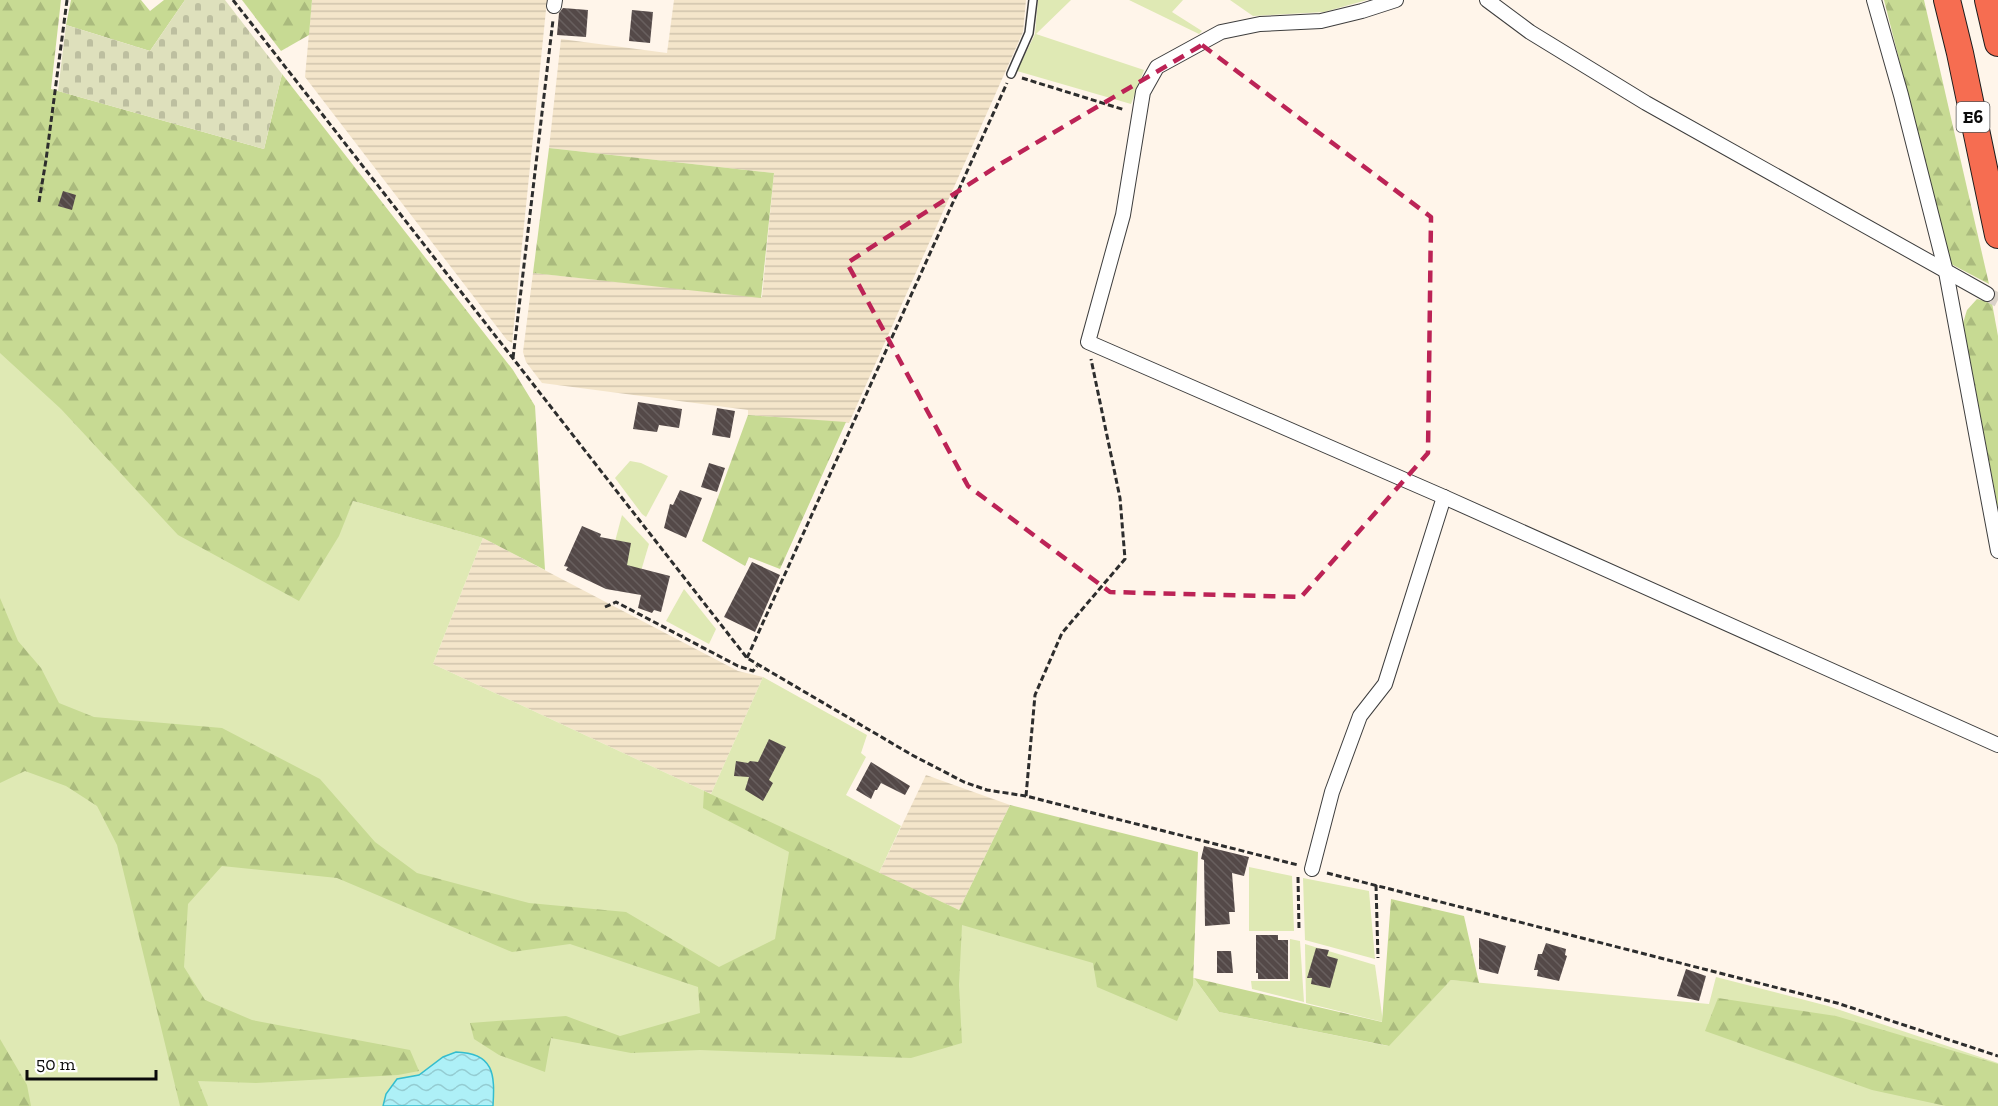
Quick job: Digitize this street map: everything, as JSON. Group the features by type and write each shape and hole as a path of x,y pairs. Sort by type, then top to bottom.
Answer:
{"highway":[{"name":"E6","path":"1947,0 1998,236"},
{"path":"1988,0 1998,43"}],"street":[{"path":"1396,0 1321,21 1260,24 1221,32 1157,67 1143,92 1124,215 1088,342 1444,497 1998,745"},
{"path":"1487,0 1530,32 1646,103 1987,294"},
{"path":"1874,0 1946,272 1998,551"},
{"path":"1305,867 1360,716 1385,684 1444,497"}],"lane":[{"path":"1011,74 1029,33 1033,0"}],"path":[{"path":"39,202 67,0"},
{"path":"233,0 747,658 758,666 912,755 964,782 987,790 1026,796 1837,1003 1998,1056"},
{"path":"513,358 555,3"},
{"path":"747,658 1011,74 1140,115"},
{"path":"1026,796 1035,694 1062,633 1125,559 1120,498 1088,342"},
{"path":"605,607 616,602 738,666 753,671 758,666"},
{"path":"1299,929 1305,867"},
{"path":"1376,885 1378,958"}],"highlighted area":[{"path":"1202,45 1431,217 1428,453 1301,597 1110,592 968,486 847,263 1002,163"}],"shaded area":[{"path":"312,0 547,0 512,343 507,340 305,77"},
{"path":"674,0 1026,0 1023,32 849,423 748,415 748,410 542,383 526,362 523,352 533,273 762,297 774,173 549,148 561,39 667,53"},
{"path":"483,538 738,671 763,677 711,794 433,664"},
{"path":"926,775 1010,805 959,910 879,873"}],"green space":[{"path":"0,0 61,0 51,89 264,149 282,74 513,370 535,406 545,570 483,538 353,501 339,536 299,601 178,535 61,409 0,353"},
{"path":"71,0 141,0 150,11 164,0 185,0 150,51 66,25"},
{"path":"185,0 225,0 282,74 264,149 58,91 66,25 150,51"},
{"path":"242,0 312,0 309,35 281,51"},
{"path":"1038,0 1071,0 1036,34 1144,70 1131,104 1017,71 1035,34"},
{"path":"1129,0 1183,0 1172,12 1202,31 1199,34"},
{"path":"1230,0 1367,0 1324,12 1253,16"},
{"path":"1884,0 1924,0 1989,284 1951,264"},
{"path":"549,148 774,173 761,298 533,273"},
{"path":"0,286 338,535 353,501 483,538 433,664 711,794 763,677 867,735 861,753 866,757 846,795 901,826 879,873 959,910 1194,978 1219,1012 1388,1046 1451,980 1709,1004 1716,977 1828,1006 1998,1063 1998,1106 0,1106"},
{"path":"1977,299 1992,303 1998,336 1998,509 1963,323 1967,310"},
{"path":"748,415 846,422 780,569 749,557 745,566 702,541"},
{"path":"630,461 641,463 668,476 646,517 615,478"},
{"path":"622,515 649,544 641,571 609,564"},
{"path":"684,589 716,629 709,644 666,621"},
{"path":"0,598 18,641 41,668 59,703 94,717 222,728 320,779 375,842 417,873 529,903 626,912 719,967 775,939 789,852 703,808 704,791 959,910 1010,805 1198,852 1193,985 1177,1021 1097,987 1093,963 962,925 959,985 962,1043 911,1058 700,1050 631,1053 551,1038 545,1072 499,1055 474,1039 470,1023 566,1016 620,1036 700,1013 698,987 570,944 512,952 337,878 222,866 188,904 184,967 205,1000 252,1020 410,1050 419,1071 398,1075 256,1083 198,1081 208,1106 180,1106 117,845 97,806 66,786 25,771 0,783"},
{"path":"1249,867 1292,876 1294,931 1249,931"},
{"path":"1303,878 1369,891 1375,959 1305,940"},
{"path":"1391,899 1464,916 1479,983 1451,980 1389,1046 1219,1012 1194,978 1382,1022"},
{"path":"1290,939 1300,941 1304,1002 1252,989 1251,981 1290,981"},
{"path":"1305,944 1375,965 1383,1022 1306,1003"},
{"path":"1718,998 1836,1016 1998,1064 1998,1106 1946,1106 1872,1090 1705,1031"},
{"path":"0,1039 27,1085 31,1106 0,1106"}],"water":[{"path":"456,1052 478,1056 490,1067 493,1106 383,1106 386,1094 397,1079 419,1075 443,1057"}],"building":[{"path":"563,8 588,10 586,37 557,35 559,13"},
{"path":"632,10 653,12 650,43 629,41"},
{"path":"63,191 76,195 72,210 58,206"},
{"path":"638,402 682,409 679,428 659,425 657,432 633,429"},
{"path":"717,408 735,411 730,438 712,435"},
{"path":"709,463 725,468 717,492 701,487"},
{"path":"680,490 702,498 686,538 664,528 670,504 673,505"},
{"path":"582,526 601,534 600,537 631,543 627,565 670,576 661,612 654,610 652,613 638,608 641,595 606,589 566,570 568,567 564,566"},
{"path":"752,562 780,575 755,632 724,617"},
{"path":"769,739 786,747 769,780 773,783 763,801 745,790 749,777 734,776 736,761 758,762"},
{"path":"871,762 910,786 905,795 881,783 871,799 856,790"},
{"path":"1204,846 1249,857 1244,876 1232,873 1235,912 1229,912 1230,924 1205,926 1204,860 1201,859"},
{"path":"1256,935 1278,935 1278,940 1288,940 1288,979 1258,979"},
{"path":"1479,938 1506,946 1498,974 1479,969"},
{"path":"1546,943 1566,949 1565,955 1567,956 1559,981 1537,976 1538,970 1534,970 1538,954 1542,954"},
{"path":"1316,948 1329,950 1327,956 1338,959 1330,988 1311,984 1312,978 1307,978"},
{"path":"1217,951 1231,951 1233,973 1217,973"},
{"path":"1686,969 1706,976 1699,1001 1677,996"}],"tunnel":[{"path":"1987,294 1998,300"}]}
